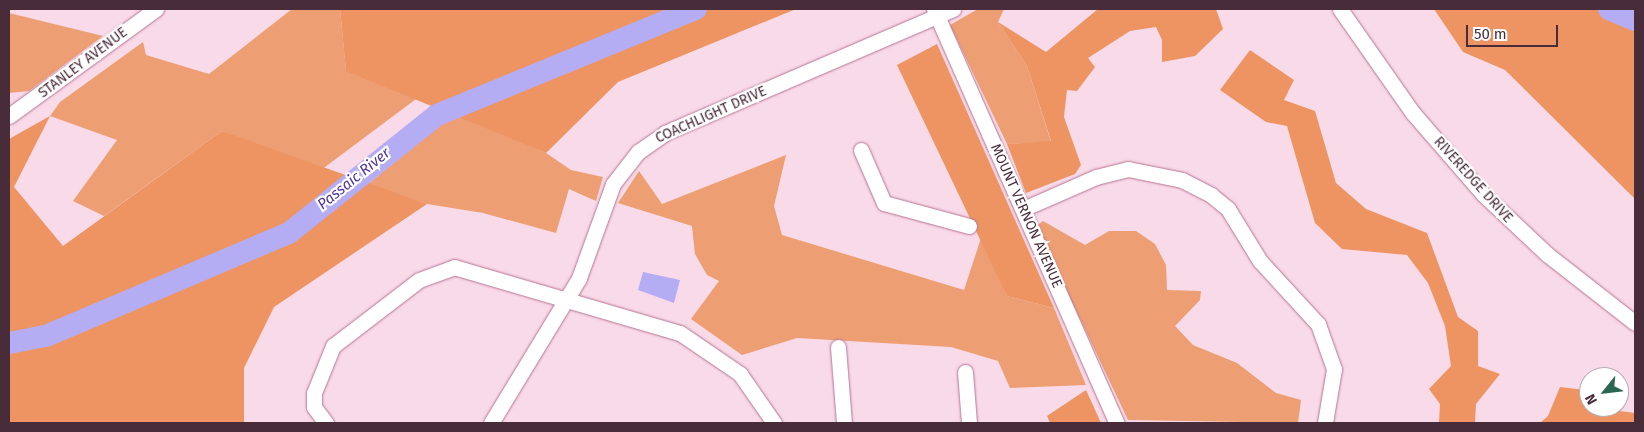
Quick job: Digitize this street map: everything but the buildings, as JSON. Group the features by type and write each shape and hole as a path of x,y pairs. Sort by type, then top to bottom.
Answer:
{"street":[{"name":"STANLEY AVENUE","path":"9,116 156,9"},
{"path":"936,12 953,9"},
{"name":"RIVEREDGE DRIVE","path":"1340,9 1412,112 1483,194 1548,255 1635,323"},
{"name":"MOUNT VERNON AVENUE","path":"936,12 1117,423"},
{"name":"COACHLIGHT DRIVE","path":"491,423 585,267 613,184 646,145 936,12"},
{"path":"861,150 884,203 969,226"},
{"path":"1023,209 1096,177 1128,169 1169,176 1211,195 1228,209 1260,261 1318,324 1334,370 1325,423"},
{"path":"326,423 314,407 314,393 333,346 428,275 462,268 567,299 698,343 744,379 774,423"},
{"path":"838,347 844,423"},
{"path":"965,372 969,423"}],"shaded area":[{"path":"292,9 340,9 346,70 416,99 321,170 222,131 104,216 73,201 117,140 50,116 60,102 143,42 146,55 209,74"},
{"path":"340,9 796,9 618,82 546,153 346,71"},
{"path":"978,9 1004,9 998,22 1027,66 1051,142 1007,144 950,25"},
{"path":"1098,9 1216,9 1223,29 1195,56 1162,62 1162,40 1156,27 1130,31 1088,58 1095,67 1077,91 1067,90 1064,117 1081,165 1075,174 1026,193 1007,144 1051,141 1027,66 998,22 1046,52"},
{"path":"1434,9 1635,9 1635,199 1505,70 1463,52"},
{"path":"9,13 103,36 29,91 9,93"},
{"path":"937,44 1054,308 1007,296 897,65"},
{"path":"1250,50 1294,80 1284,100 1315,111 1336,183 1366,209 1427,233 1458,317 1478,331 1478,366 1500,374 1476,404 1475,423 1439,423 1440,404 1429,389 1451,366 1445,326 1428,283 1407,255 1342,249 1315,223 1287,126 1266,122 1220,90"},
{"path":"453,114 546,153 571,170 603,177 596,201 569,189 556,233 483,213 427,204 367,185"},
{"path":"50,116 14,187 63,246 222,131 427,204 274,307 244,368 244,423 9,423 9,139"},
{"path":"786,155 774,206 782,235 964,290 981,238 1007,296 1054,308 1086,385 1010,388 998,361 951,347 797,338 742,355 691,319 719,281 707,275 695,254 692,226 618,203 639,171 662,204"},
{"path":"1043,221 1085,245 1109,231 1136,231 1155,244 1166,265 1167,290 1201,291 1200,300 1175,326 1193,345 1237,363 1276,393 1301,400 1298,423 1128,420 1036,226"},
{"path":"643,272 680,280 674,303 638,290"},
{"path":"1560,387 1579,389 1579,417 1629,417 1629,412 1635,413 1635,423 1540,423 1548,416"},
{"path":"1086,390 1101,423 1050,423 1047,416"}],"waterway":[{"name":"Passaic River","path":"9,343 46,336 289,233 437,115 696,9"},
{"name":"Passaic River","path":"1609,9 1635,20"}]}
